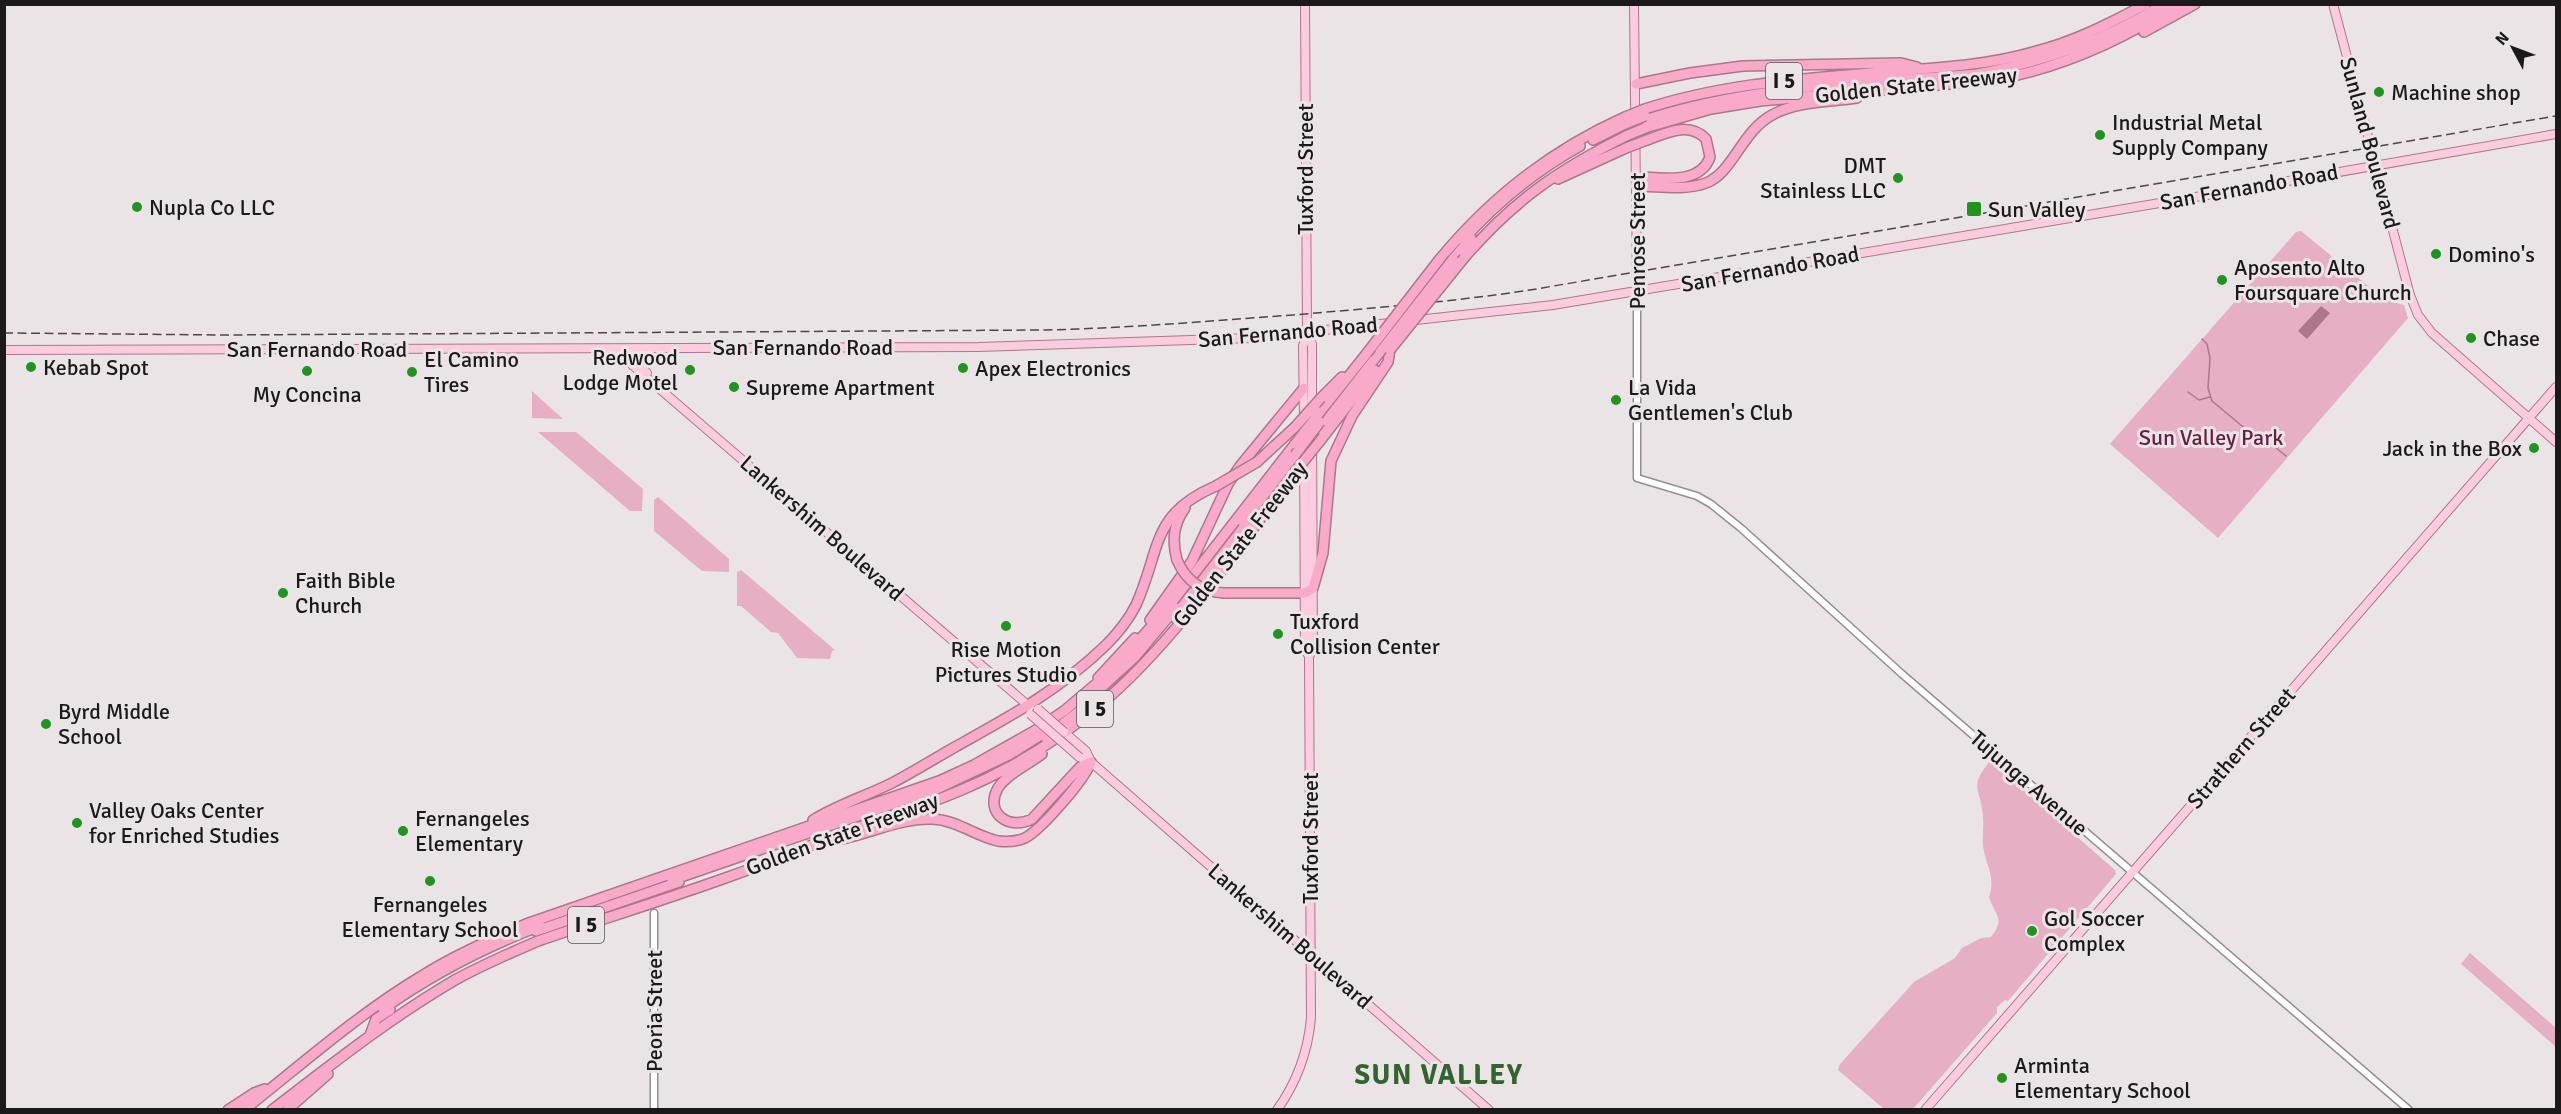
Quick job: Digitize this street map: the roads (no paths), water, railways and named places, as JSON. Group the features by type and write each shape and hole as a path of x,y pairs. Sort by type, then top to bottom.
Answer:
{"highway":[{"path":"1645,118 1745,95 1977,74 2009,68 2059,55 2093,42 2128,26 2164,4"},
{"name":"Golden State Freeway","path":"244,1110 345,1030 419,977 489,940 526,924 930,784 974,765 1036,730 1090,690 1140,641 1295,444 1320,421 1359,362 1378,352 1496,221 1540,186 1626,126 1645,118 1760,100 1907,88 2018,75 2118,40 2178,4"},
{"path":"2118,40 2146,31 2195,4"},
{"path":"1645,118 1684,104 1737,92 1947,73 2019,62 2055,52 2131,20 2143,6"},
{"name":"Golden State Freeway","path":"272,1110 370,1035 457,979 538,941 817,845 980,782 1033,753 1060,735 1109,697 1166,639 1320,441 1378,352 1472,221 1509,187 1564,148 1645,118 1680,98 1735,86 1983,63 2032,53 2072,40 2143,6"},
{"path":"1636,84 1690,73 1743,66 1901,63 1925,69"},
{"path":"1637,182 1685,187 1713,180 1723,172 1749,133 1763,120 1783,110 1794,106 1871,97 1907,88"},
{"path":"370,1035 376,1019 406,998 461,965 522,936 941,791 1019,754 1070,718 1132,665 1180,610 1295,458 1320,421 1378,352 1446,259 1524,189 1587,146 1626,126"},
{"path":"1540,186 1626,148 1673,131 1692,130 1706,139 1710,157 1702,171 1690,176 1637,182"},
{"path":"1359,362 1257,462 1192,501 1181,514 1174,540 1177,560 1184,573 1195,584 1209,591 1224,593 1309,591 1323,553 1331,461 1352,416 1388,362 1378,352"},
{"path":"1090,690 1104,669 1134,639 1172,592 1204,538 1228,484 1258,442 1304,388"},
{"path":"345,1030 360,1026 447,969 525,932 939,788 1009,755 1073,711 1134,658 1295,458"},
{"path":"801,828 821,815 900,779 1032,710 1081,668 1121,629 1140,596 1163,528 1189,499 1216,486"},
{"path":"1060,735 1053,747 1000,785 996,792 994,806 1002,819 1017,824 1032,819 1080,767 1091,762"},
{"path":"817,845 928,819 957,824 995,840 1016,841 1034,832 1086,773 1091,762"},
{"path":"287,1110 344,1061 352,1048"},
{"path":"228,1110 254,1093 273,1087"}],"main road":[{"name":"Tuxford Street","path":"1305,4 1307,333 1303,346 1304,532 1309,591"},
{"name":"Penrose Street","path":"1634,4 1637,291"},
{"name":"Sunland Boulevard","path":"2333,4 2410,295 2418,315 2432,333 2529,418"},
{"name":"San Fernando Road","path":"4,350 978,347 1214,339 1307,333 1474,315 1637,291 2556,134"},
{"name":"Tuxford Street","path":"1277,1110 1291,1088 1303,1061 1310,1031 1309,657 1305,648 1313,551 1312,344 1307,333"},
{"name":"Lankershim Boulevard","path":"617,348 623,357 1032,710 1077,744 1086,752 1091,762"},
{"path":"651,348 642,354 639,360 654,384"},
{"name":"Strathern Street","path":"1925,1110 2556,387"},
{"path":"2529,418 2556,442"},
{"path":"1304,532 1309,535 1310,547 1313,551"},
{"name":"Lankershim Boulevard","path":"1032,710 1079,757 1091,762 1489,1110"}],"street":[{"name":"Penrose Street","path":"1637,291 1637,478"},
{"name":"Tujunga Avenue","path":"1637,478 1697,496 1745,531 1858,635 2409,1110"},
{"name":"Peoria Street","path":"654,913 654,1110"}],"waterway":[{"path":"2202,339 2207,344 2210,358 2208,388 2212,401 2260,441 2275,447 2286,456"},
{"path":"2188,392 2199,400 2210,397"}],"railway":[{"path":"4,333 224,335 1046,330 1293,315 1530,290 2556,116"}],"place":[{"name":"Machine shop","path":"2379,92"},
{"name":"Industrial Metal Supply Company","path":"2100,135"},
{"name":"DMT Stainless LLC","path":"1898,178"},
{"name":"Nupla Co LLC","path":"137,207"},
{"name":"Sun Valley","path":"1974,209"},
{"name":"Domino's","path":"2436,254"},
{"name":"Aposento Alto Foursquare Church","path":"2222,280"},
{"name":"Chase","path":"2471,338"},
{"name":"Kebab Spot","path":"31,367"},
{"name":"Apex Electronics","path":"963,368"},
{"name":"Redwood Lodge Motel","path":"690,370"},
{"name":"My Concina","path":"307,371"},
{"name":"El Camino Tires","path":"412,372"},
{"name":"Supreme Apartment","path":"734,387"},
{"name":"La Vida Gentlemen's Club","path":"1616,400"},
{"name":"Jack in the Box","path":"2534,448"},
{"name":"Faith Bible Church","path":"283,593"},
{"name":"Rise Motion Pictures Studio","path":"1006,626"},
{"name":"Tuxford Collision Center","path":"1278,634"},
{"name":"Byrd Middle School","path":"46,724"},
{"name":"Valley Oaks Center for Enriched Studies","path":"77,823"},
{"name":"Fernangeles Elementary","path":"403,831"},
{"name":"Fernangeles Elementary School","path":"430,881"},
{"name":"Gol Soccer Complex","path":"2032,931"},
{"name":"Arminta Elementary School","path":"2002,1078"}],"district":[{"name":"SUN VALLEY","path":"1439,1075"}],"park label":[{"name":"Sun Valley Park","path":"2211,437"}]}
